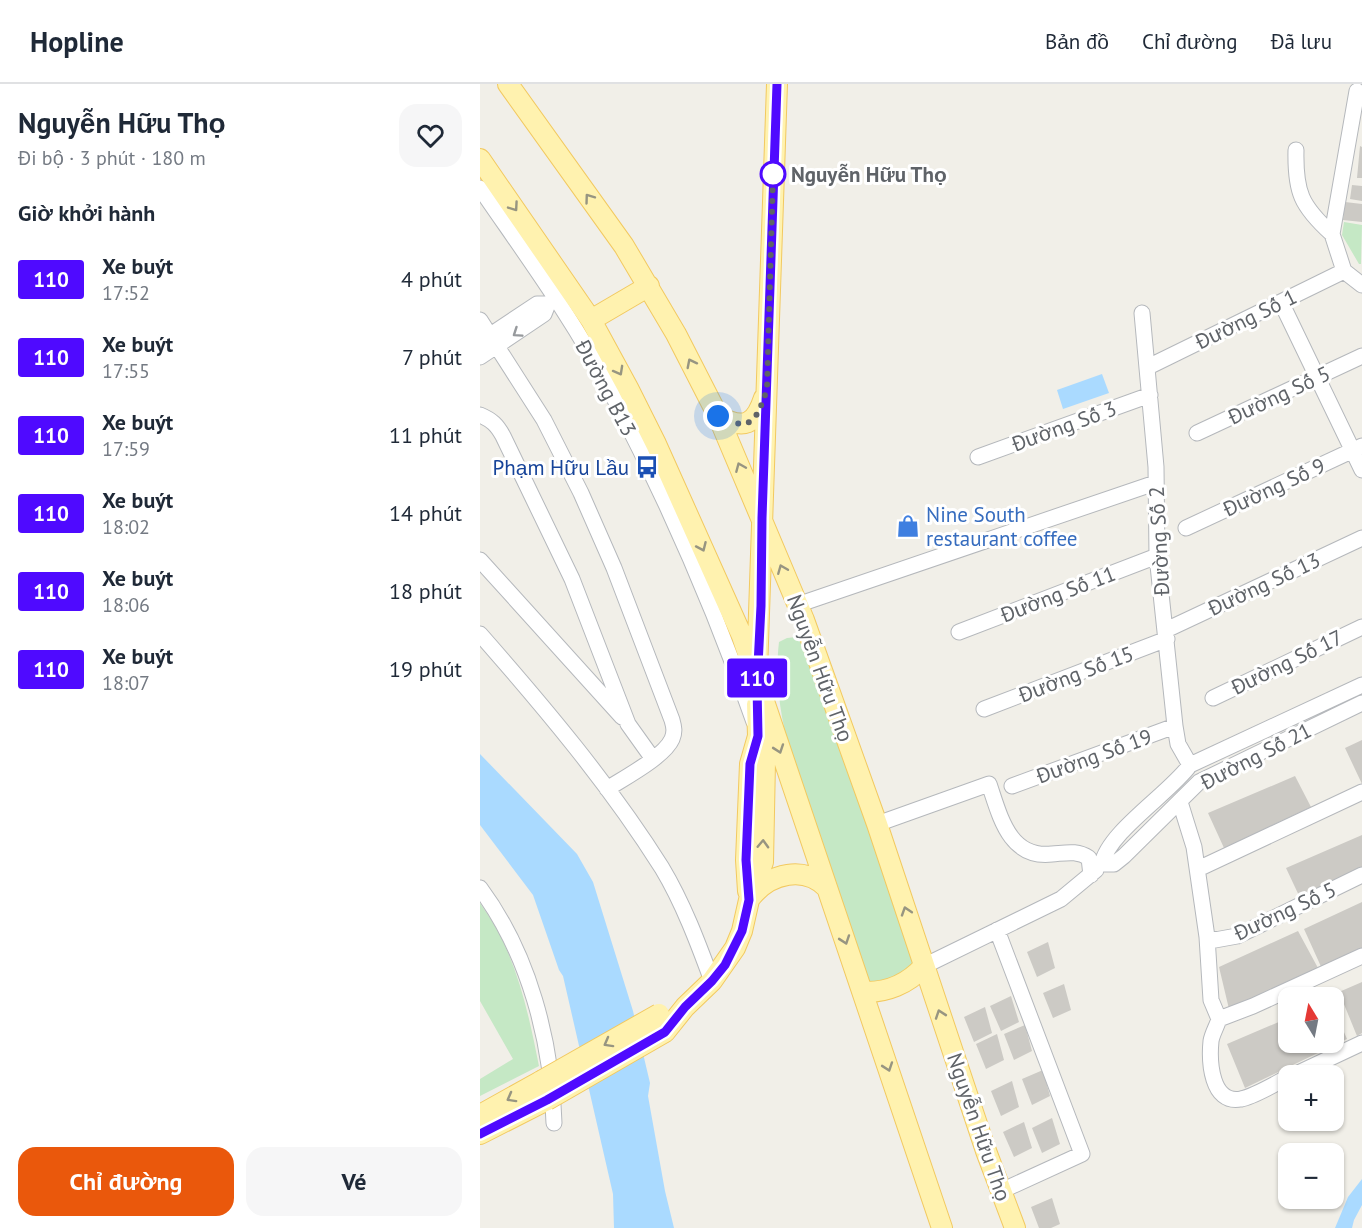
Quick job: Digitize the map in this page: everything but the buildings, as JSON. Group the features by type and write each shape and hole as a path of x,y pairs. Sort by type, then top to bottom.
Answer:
{"main road":[{"name":"Nguyễn Hữu Thọ","path":"508,84 624,246 676,334 718,416 796,605 877,824 1015,1228"},
{"path":"480,1134 544,1090 662,1023 685,1007 712,981 735,948 763,862 765,762 758,736 757,685 777,84"},
{"path":"480,159 558,298 591,320 656,444 742,636 942,1228"},
{"path":"591,320 649,286"},
{"path":"718,416 739,424 751,422 759,414 767,389"},
{"path":"749,900 765,883 792,874 813,877 827,888"},
{"path":"863,992 885,990 898,985 910,979 924,966"},
{"path":"480,1115 544,1090"}],"street":[{"path":"1357,91 1332,234 1344,270 1362,285"},
{"path":"1296,150 1295,174 1301,196 1311,216 1332,234"},
{"name":"Đường B13","path":"480,188 558,298 611,392 699,576 758,736"},
{"name":"Đường Số 1","path":"1148,367 1344,270"},
{"path":"480,357 489,341 537,304 558,298"},
{"path":"1281,302 1317,377 1357,448 1362,471"},
{"name":"Đường Số 2","path":"1142,313 1150,394 1157,556 1175,726 1178,744 1190,765"},
{"path":"480,320 489,341 544,420 581,493 614,568 672,720 674,731 671,741 653,759 607,789"},
{"name":"Đường Số 5","path":"1197,433 1362,356"},
{"name":"Đường Số 3","path":"978,457 1150,394"},
{"path":"480,415 489,418 497,426 572,579 628,724"},
{"name":"Đường Số 9","path":"1186,528 1357,448"},
{"path":"796,605 1155,483"},
{"name":"Đường Số 13","path":"1166,635 1362,538"},
{"name":"Đường Số 11","path":"958,632 1157,556"},
{"path":"480,560 628,724 653,759"},
{"name":"Đường Số 17","path":"1213,698 1362,627"},
{"path":"480,634 560,727 607,789 662,870 693,932 712,981"},
{"name":"Đường Số 15","path":"984,709 1166,635"},
{"path":"596,690 606,688 611,680"},
{"name":"Đường Số 21","path":"1362,685 1190,765 1182,776 1142,811 1104,853 1102,864 1114,864 1124,856 1199,782 1362,703"},
{"name":"Đường Số 19","path":"1012,786 1175,726"},
{"path":"877,824 989,784 1011,840 1028,851 1046,855 1082,853 1089,858 1091,875"},
{"path":"1198,869 1362,792"},
{"path":"1180,802 1194,847 1198,869 1207,937 1211,1000 1219,1019 1211,1040 1212,1074 1220,1092 1227,1098 1241,1099 1278,1082"},
{"path":"924,966 1061,899 1102,864"},
{"name":"Đường Số 5","path":"1207,937 1215,940 1237,936 1362,875"},
{"path":"480,888 507,931 531,988 540,1020 548,1066 553,1096 554,1123"},
{"path":"997,930 1082,1154 1001,1191"},
{"path":"1219,1019 1253,1006 1362,956"},
{"path":"1314,1065 1362,1043"}],"green space":[{"path":"1344,222 1362,225 1361,264 1342,235"},
{"path":"797,637 803,641 917,960 913,970 876,985 865,979 787,740 779,692 777,667 779,642"},
{"path":"480,903 498,931 514,967 539,1066 480,1096 480,1079 513,1059 480,1001"}],"water":[{"path":"1102,374 1109,393 1063,409 1057,390"},
{"path":"480,754 577,854 593,882 633,1011 650,1083 648,1096 674,1228 614,1228 613,1194 563,976 533,895 480,825"},
{"path":"1362,1179 1362,1205 1352,1228 1335,1228 1344,1209 1348,1197"}],"bus line":[{"name":"110","path":"480,1134 547,1100 665,1032 725,965 742,931 749,900 746,860 750,764 758,736 757,685 777,84"}],"place":[{"name":"Nguyễn Hữu Thọ","path":"773,174"},
{"name":"Phạm Hữu Lầu","path":"647,467"},
{"name":"Nine South restaurant coffee","path":"908,526"}],"route":[{"path":"718,416 739,424 751,422 759,414 767,389 773,174"}]}
